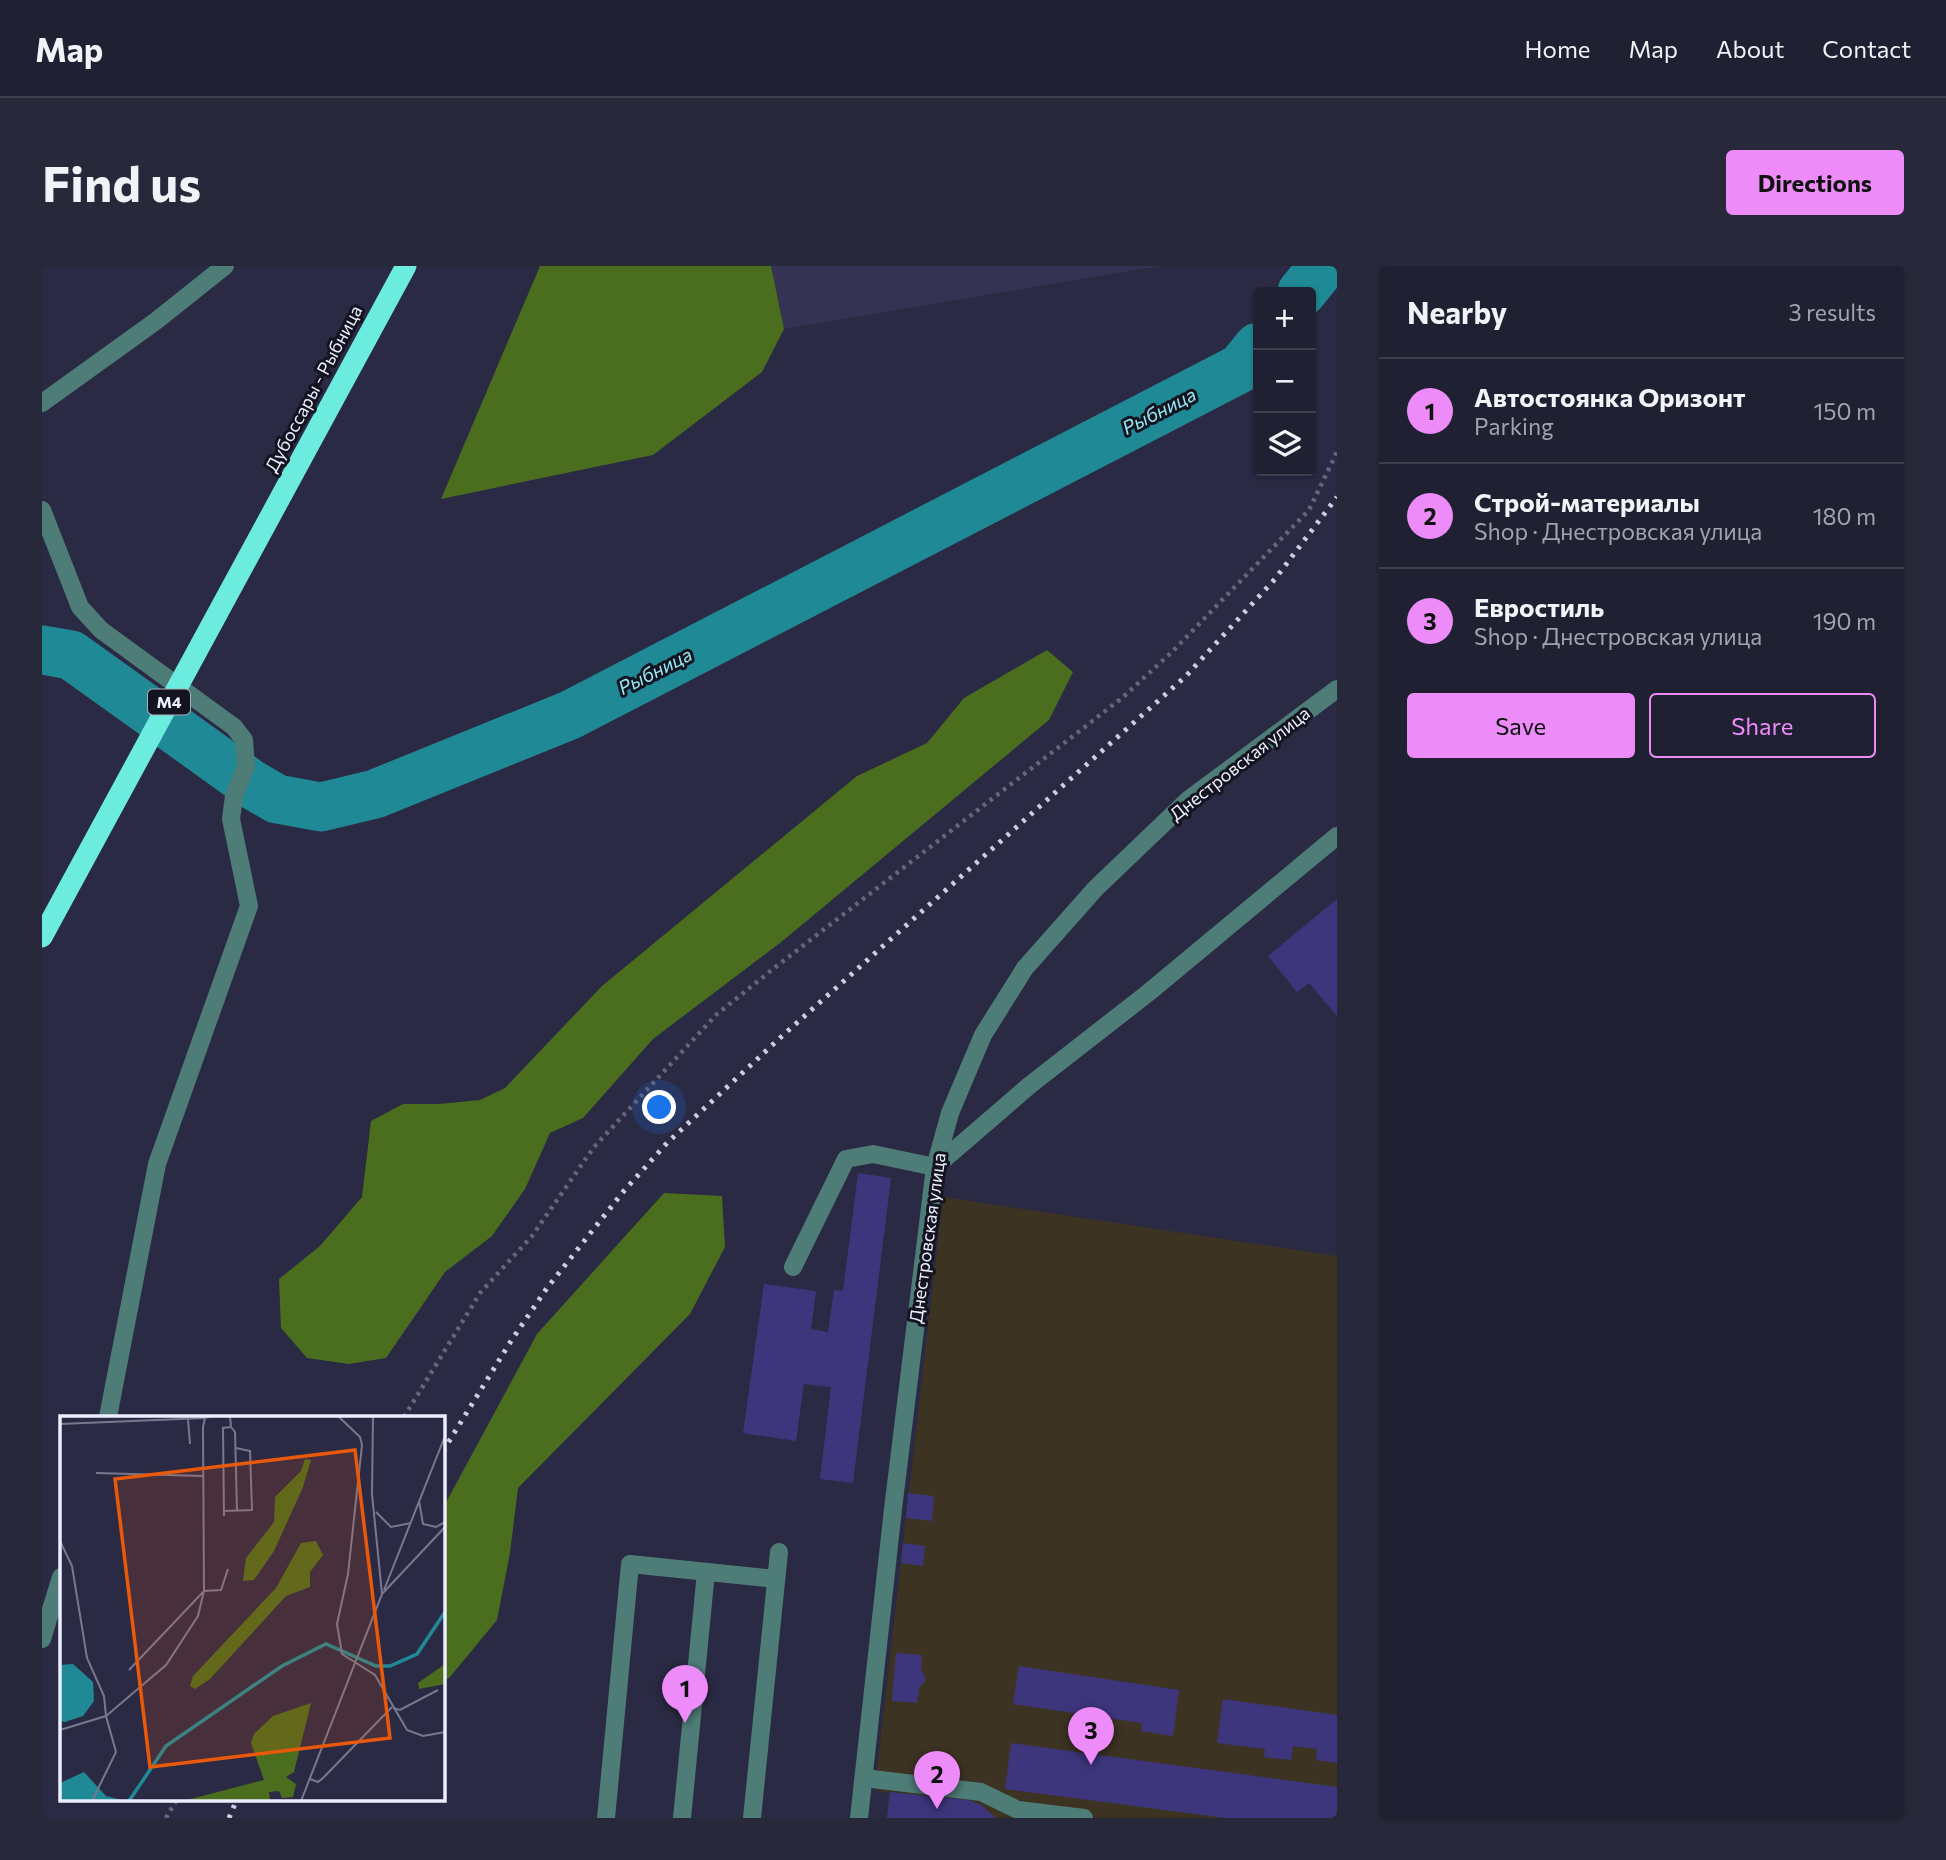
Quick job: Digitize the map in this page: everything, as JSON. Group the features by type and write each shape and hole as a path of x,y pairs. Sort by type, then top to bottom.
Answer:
{"highway":[{"name":"Дубоссары - Рыбница","path":"42,937 405,266"}],"street":[{"path":"42,402 156,321 225,266"},
{"path":"42,510 80,607 101,630 233,727 244,740 246,766 234,796 231,819 249,906 157,1164 108,1416"},
{"name":"Днестровская улица","path":"859,1818 893,1509 936,1167 950,1113 983,1035 1025,968 1096,887 1188,800 1337,689"},
{"path":"793,1267 846,1159 873,1154 936,1167 1030,1085 1148,993 1337,836"},
{"path":"893,1509 905,1527"},
{"path":"752,1818 779,1552"},
{"path":"606,1818 630,1564 776,1579"},
{"path":"682,1818 706,1572"},
{"path":"42,1639 60,1580"},
{"path":"864,1778 981,1792 1018,1810 1084,1818"}],"path":[{"path":"405,1416 480,1293 532,1237 594,1147 691,1039 763,976 1024,776 1143,679 1308,510 1337,453"},
{"path":"166,1818 176,1800"}],"shaded area":[{"path":"771,266 1159,266 784,329"},
{"path":"943,1197 1337,1256 1337,1818 887,1818 889,1793 875,1790"}],"green space":[{"path":"540,266 771,266 784,329 762,372 653,455 441,499"},
{"path":"1047,650 1073,672 1049,720 780,943 653,1039 583,1118 550,1133 525,1189 492,1236 445,1272 386,1358 349,1364 307,1358 281,1328 279,1279 320,1246 362,1197 371,1121 403,1104 480,1100 505,1088 602,986 857,776 927,743 964,698"},
{"path":"664,1193 722,1196 725,1247 690,1314 518,1488 510,1553 497,1620 444,1681 444,1506 537,1334"}],"building":[{"path":"1337,899 1337,1016 1309,983 1297,992 1268,956"},
{"path":"858,1173 891,1178 853,1483 820,1479 831,1387 804,1384 796,1441 743,1433 764,1284 816,1291 811,1329 828,1332 834,1290 843,1291"},
{"path":"908,1493 934,1496 932,1521 906,1518"},
{"path":"903,1543 925,1546 923,1566 901,1563"},
{"path":"896,1653 922,1655 921,1669 926,1680 919,1688 917,1703 892,1701"},
{"path":"1019,1666 1179,1690 1173,1736 1141,1731 1142,1723 1013,1704"},
{"path":"1223,1699 1337,1715 1337,1763 1316,1760 1317,1749 1293,1746 1291,1760 1264,1757 1265,1749 1217,1743"},
{"path":"1011,1743 1337,1787 1337,1818 1226,1818 1005,1789"},
{"path":"890,1792 969,1800 981,1805 996,1818 887,1818"}],"waterway":[{"name":"Рыбница","path":"1306,287 1323,266"},
{"name":"Рыбница","path":"42,650 71,655 251,784 277,799 321,807 375,794 570,715 1241,368 1256,350"}],"railway":[{"path":"444,1449 547,1288 623,1192 667,1143 781,1037 1186,676 1275,579 1337,497"},
{"path":"229,1818 237,1800"}],"place":[{"name":"Автостоянка Оризонт","path":"685,1723"},
{"name":"Евростиль","path":"1091,1765"},
{"name":"Строй-материалы","path":"937,1809"}]}
